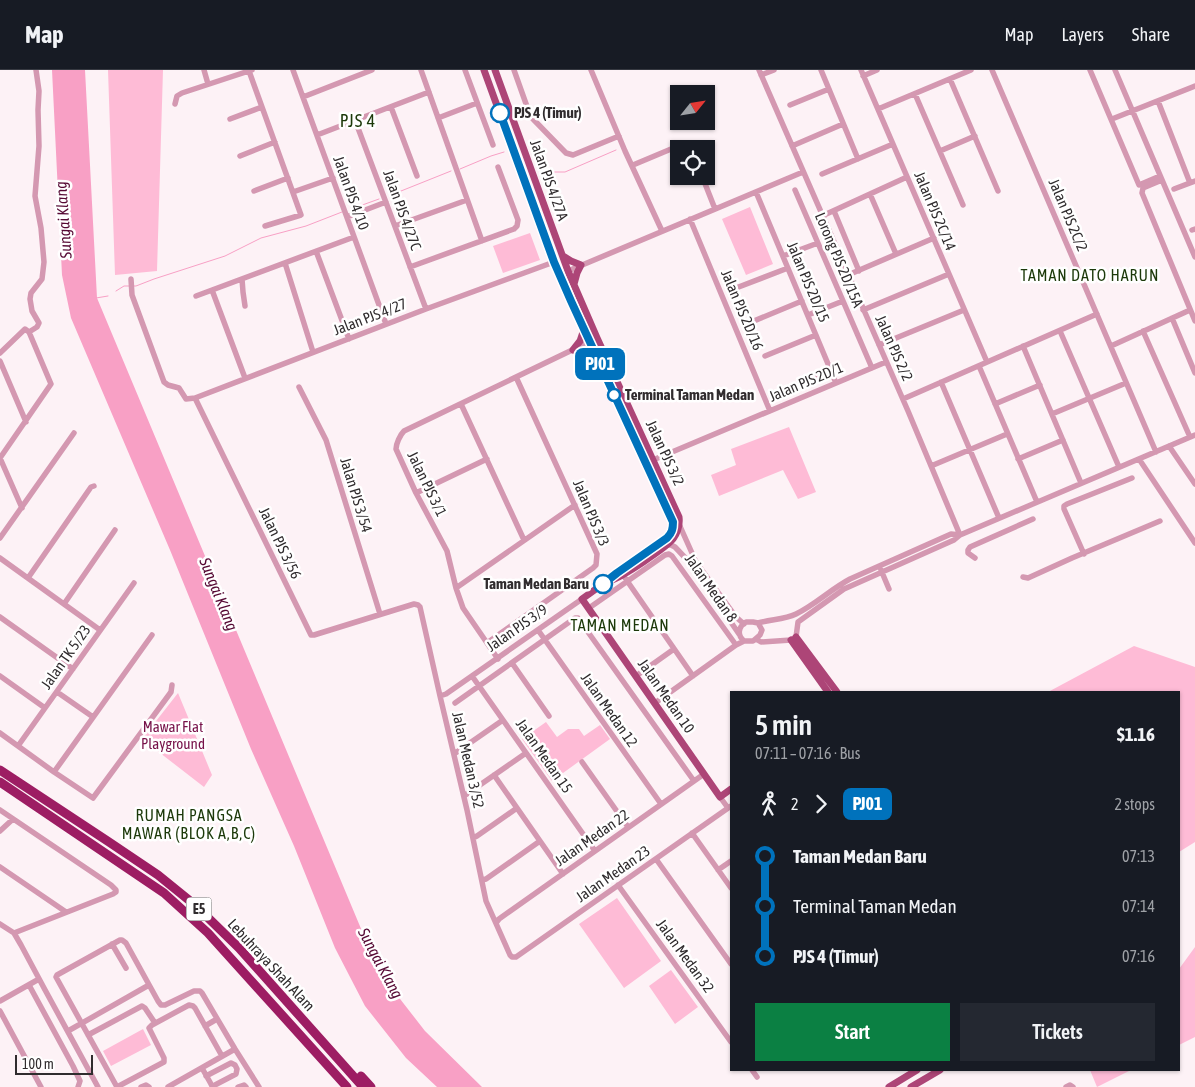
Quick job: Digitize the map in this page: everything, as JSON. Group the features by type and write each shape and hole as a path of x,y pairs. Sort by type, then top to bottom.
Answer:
{"highway":[{"name":"Lebuhraya Shah Alam","path":"0,770 158,875 195,905 239,948 363,1087"},
{"name":"Lebuhraya Shah Alam","path":"0,782 164,893 208,932 347,1087"},
{"path":"272,1002 340,1087"},
{"path":"314,1031 371,1087"}],"main road":[{"name":"Jalan PJS 4/27A","path":"484,70 554,262"},
{"name":"Jalan PJS 4/27A","path":"495,70 568,270"},
{"path":"495,101 502,104 504,97"},
{"path":"504,125 508,118 511,118 513,122"},
{"path":"562,255 581,265 574,284"},
{"name":"Jalan PJS 3/2","path":"554,262 673,522 674,531"},
{"name":"Jalan PJS 3/2","path":"568,270 597,338 674,503 679,517 674,531"},
{"path":"573,350 580,341 584,329"},
{"name":"Jalan PJS 3/9","path":"609,580 625,578 667,545 674,531"},
{"name":"Jalan PJS 3/9","path":"582,599 674,531"},
{"name":"Jalan Medan 10","path":"582,599 720,797"},
{"path":"794,639 827,691"},
{"path":"794,639 835,691"},
{"path":"720,797 730,790"},
{"path":"911,1087 938,1071"},
{"path":"889,1087 908,1072"}],"street":[{"path":"0,353 27,330 37,328 39,323 32,311 30,299 31,294 42,279 44,262 40,219 35,196 39,146 36,70"},
{"path":"204,70 208,84"},
{"path":"175,104 177,96 182,93 251,70 262,107 301,215 265,226"},
{"name":"Jalan PJS 4/10","path":"293,70 386,324"},
{"path":"303,97 372,70"},
{"path":"421,70 482,241"},
{"path":"465,70 492,144"},
{"path":"514,70 533,119 566,153 573,155 619,136"},
{"path":"591,70 662,231"},
{"path":"760,73 772,70"},
{"path":"821,70 858,159"},
{"path":"862,73 876,70"},
{"path":"878,109 971,70"},
{"name":"Jalan PJS 2C/2","path":"992,70 1156,452"},
{"path":"1090,70 1139,185 1161,178"},
{"path":"1115,70 1195,257"},
{"name":"Jalan PJS 2/2","path":"760,73 903,399 960,535"},
{"name":"Jalan PJS 2C/14","path":"862,73 987,362"},
{"path":"950,79 998,191"},
{"path":"1112,119 1195,86"},
{"path":"790,105 829,89"},
{"path":"317,135 429,92"},
{"path":"915,94 963,205"},
{"path":"1158,101 1192,182 1174,189"},
{"path":"438,118 477,103"},
{"path":"230,119 262,107"},
{"path":"391,107 417,176"},
{"name":"Jalan PJS 4/27C","path":"356,120 426,309"},
{"path":"792,146 843,124"},
{"path":"940,151 975,136"},
{"path":"240,156 275,142"},
{"path":"822,174 893,144"},
{"path":"633,165 670,149"},
{"path":"410,267 514,229 517,226 518,220 498,166"},
{"path":"568,270 803,172"},
{"path":"822,216 907,177"},
{"path":"254,191 288,178"},
{"path":"293,192 333,178"},
{"path":"1161,178 1143,188 1142,194 1195,321"},
{"path":"706,185 715,209"},
{"name":"Lorong PJS 2D/15A","path":"796,190 872,368"},
{"name":"Jalan PJS 2D/15","path":"756,192 836,383"},
{"path":"870,194 896,254"},
{"path":"395,226 467,200"},
{"path":"347,217 386,202"},
{"path":"834,211 859,270"},
{"name":"Jalan PJS 2D/16","path":"690,219 770,411"},
{"path":"196,296 354,237"},
{"path":"848,275 934,238"},
{"path":"783,256 818,243"},
{"path":"316,251 349,338"},
{"name":"Jalan PJS 4/27","path":"195,398 349,338 554,262"},
{"path":"285,263 313,352"},
{"path":"736,288 788,268"},
{"path":"863,310 949,274"},
{"path":"131,279 132,295 164,382 180,388 186,399 195,398"},
{"path":"242,279 245,306"},
{"path":"212,290 245,378"},
{"path":"749,323 802,301"},
{"path":"808,315 843,301"},
{"path":"879,345 964,310"},
{"path":"1110,346 1190,310"},
{"path":"903,399 1097,314"},
{"path":"1172,318 1195,373"},
{"path":"22,508 0,458 51,384 27,330"},
{"path":"1060,330 1119,467"},
{"path":"739,634 740,627 744,624 788,618 805,610 840,584 954,540 960,535 1192,436 1143,331"},
{"path":"765,356 816,335"},
{"name":"Jalan PJS 3/1","path":"498,659 463,608 447,551 416,493 396,446 403,432 597,338"},
{"path":"1023,346 1081,484"},
{"path":"0,361 26,422"},
{"name":"Jalan PJS 2D/1","path":"653,460 886,362"},
{"path":"978,366 1037,502"},
{"path":"779,393 831,371"},
{"name":"Jalan PJS 3/3","path":"487,643 596,565 597,554 516,377"},
{"path":"941,382 999,518"},
{"path":"1052,414 1126,383"},
{"path":"995,404 1040,384"},
{"name":"Jalan PJS 3/54","path":"299,387 326,440 380,614"},
{"name":"Jalan PJS 3/56","path":"195,398 311,635 380,614"},
{"path":"461,404 524,540"},
{"path":"0,538 74,433"},
{"path":"931,466 1007,434"},
{"path":"1018,459 1063,440"},
{"path":"1169,446 1195,484"},
{"path":"416,493 487,459"},
{"path":"1139,459 1195,543"},
{"path":"1084,554 1064,506 1132,478"},
{"path":"28,578 91,487 94,486"},
{"path":"456,588 574,505"},
{"path":"975,558 968,553 970,547 1033,519"},
{"path":"1026,578 1160,521"},
{"path":"64,604 115,530"},
{"path":"674,531 736,617 744,624"},
{"path":"667,545 675,546 692,565 744,641 750,642 760,635 762,630 758,623"},
{"name":"Jalan Medan 8","path":"588,608 625,578 665,554 671,554 736,645"},
{"path":"0,558 100,630"},
{"path":"880,569 889,589"},
{"path":"756,639 761,642 794,639 798,622 804,617 844,589 880,569"},
{"path":"625,578 693,676"},
{"name":"Jalan TK 5/23","path":"18,746 134,583"},
{"name":"Jalan PJS 3/9","path":"440,696 446,694 498,659 582,599"},
{"name":"Jalan Medan 3/52","path":"380,614 414,604 420,607 464,796 486,901 512,957"},
{"path":"0,617 73,669"},
{"path":"455,703 575,618 580,620 694,781"},
{"name":"Jalan Medan 12","path":"538,630 661,804"},
{"path":"54,772 152,635"},
{"name":"Jalan Medan 8","path":"655,704 744,641"},
{"path":"636,676 674,649"},
{"path":"512,663 549,716"},
{"path":"0,676 45,708"},
{"name":"Jalan Medan 15","path":"472,676 595,851"},
{"path":"0,733 93,798 171,692 172,685"},
{"path":"57,692 93,717"},
{"path":"454,754 503,720"},
{"path":"464,796 526,753"},
{"path":"582,762 628,828"},
{"name":"Jalan Medan 22","path":"496,923 499,919 704,774"},
{"path":"494,775 563,874"},
{"name":"Jalan Medan 10","path":"720,797 730,807"},
{"name":"Jalan Medan 23","path":"512,957 521,954 730,807"},
{"path":"473,838 517,808"},
{"path":"0,810 116,890 113,894 14,933"},
{"path":"0,831 13,819"},
{"path":"692,833 730,887"},
{"path":"482,880 540,841"},
{"path":"656,859 730,963"},
{"path":"718,870 730,862"},
{"path":"0,867 66,912"},
{"name":"Jalan Medan 32","path":"618,885 730,1041"},
{"path":"0,924 14,933 22,945 98,1087"},
{"path":"222,1056 195,1008 189,1005 150,1026 150,1030 165,1061 118,1087 115,1085 56,977 112,944 120,940 124,941 161,1005 165,1005 194,990 200,991 259,1087"},
{"path":"112,944 126,968"},
{"path":"0,1001 39,979"},
{"path":"29,985 74,1066 80,1081 78,1087"},
{"path":"68,1031 149,985"},
{"path":"88,1036 142,1006 155,1024"},
{"path":"0,1011 41,1087"},
{"path":"205,1026 217,1019"},
{"path":"168,1087 235,1049"},
{"path":"202,1068 206,1076 211,1084 215,1085 236,1074 237,1069 235,1065 230,1063 206,1076"},
{"path":"753,1071 757,1078"},
{"path":"141,1087 146,1085 149,1087"},
{"path":"238,1087 244,1085 246,1087"}],"green space":[{"path":"108,70 163,70 157,271 115,275"},
{"path":"750,207 773,264 746,275 722,219"},
{"path":"530,233 540,260 503,273 493,246"},
{"path":"789,427 816,492 798,499 783,470 719,496 711,475 736,465 731,449"},
{"path":"1134,646 1195,667 1195,842 1180,851 1180,691 1050,691"},
{"name":"Mawar Flat Playground","path":"178,693 212,775 204,787 142,739"},
{"path":"546,722 557,737 568,729 579,729 584,736 600,725 610,739 552,781 522,739"},
{"path":"617,898 661,961 624,988 579,924"},
{"path":"1195,947 1195,1037 1180,1044 1180,968"},
{"path":"671,970 698,1007 675,1024 649,986"},
{"path":"143,1029 151,1045 111,1066 103,1051"},
{"path":"1090,1071 1129,1071 1097,1087"}],"water":[{"name":"Sungai Klang","path":"52,70 85,70 97,298 367,943 383,977 425,1031 482,1087 437,1087 406,1058 365,1006 335,948 170,550 71,318 62,275"}],"waterway":[{"path":"535,144 545,168 550,172 565,172 616,150"},
{"path":"460,169 504,152"},
{"path":"391,195 451,171"},
{"path":"354,208 379,199"},
{"path":"133,286 225,256 261,238 306,226 342,212"},
{"path":"116,291 124,286 129,286"},
{"path":"96,298 108,296"}],"bus line":[{"name":"PJ01","path":"500,113 554,262 673,522 671,534 667,538 603,584"}],"place":[{"name":"PJS 4 (Timur)","path":"500,113"},
{"name":"Terminal Taman Medan","path":"614,395"},
{"name":"Taman Medan Baru","path":"603,584"}],"district":[{"name":"PJS 4","path":"358,121"},
{"name":"TAMAN DATO HARUN","path":"1090,275"},
{"name":"TAMAN MEDAN","path":"620,625"},
{"name":"RUMAH PANGSA MAWAR (BLOK A,B,C)","path":"189,824"}]}
